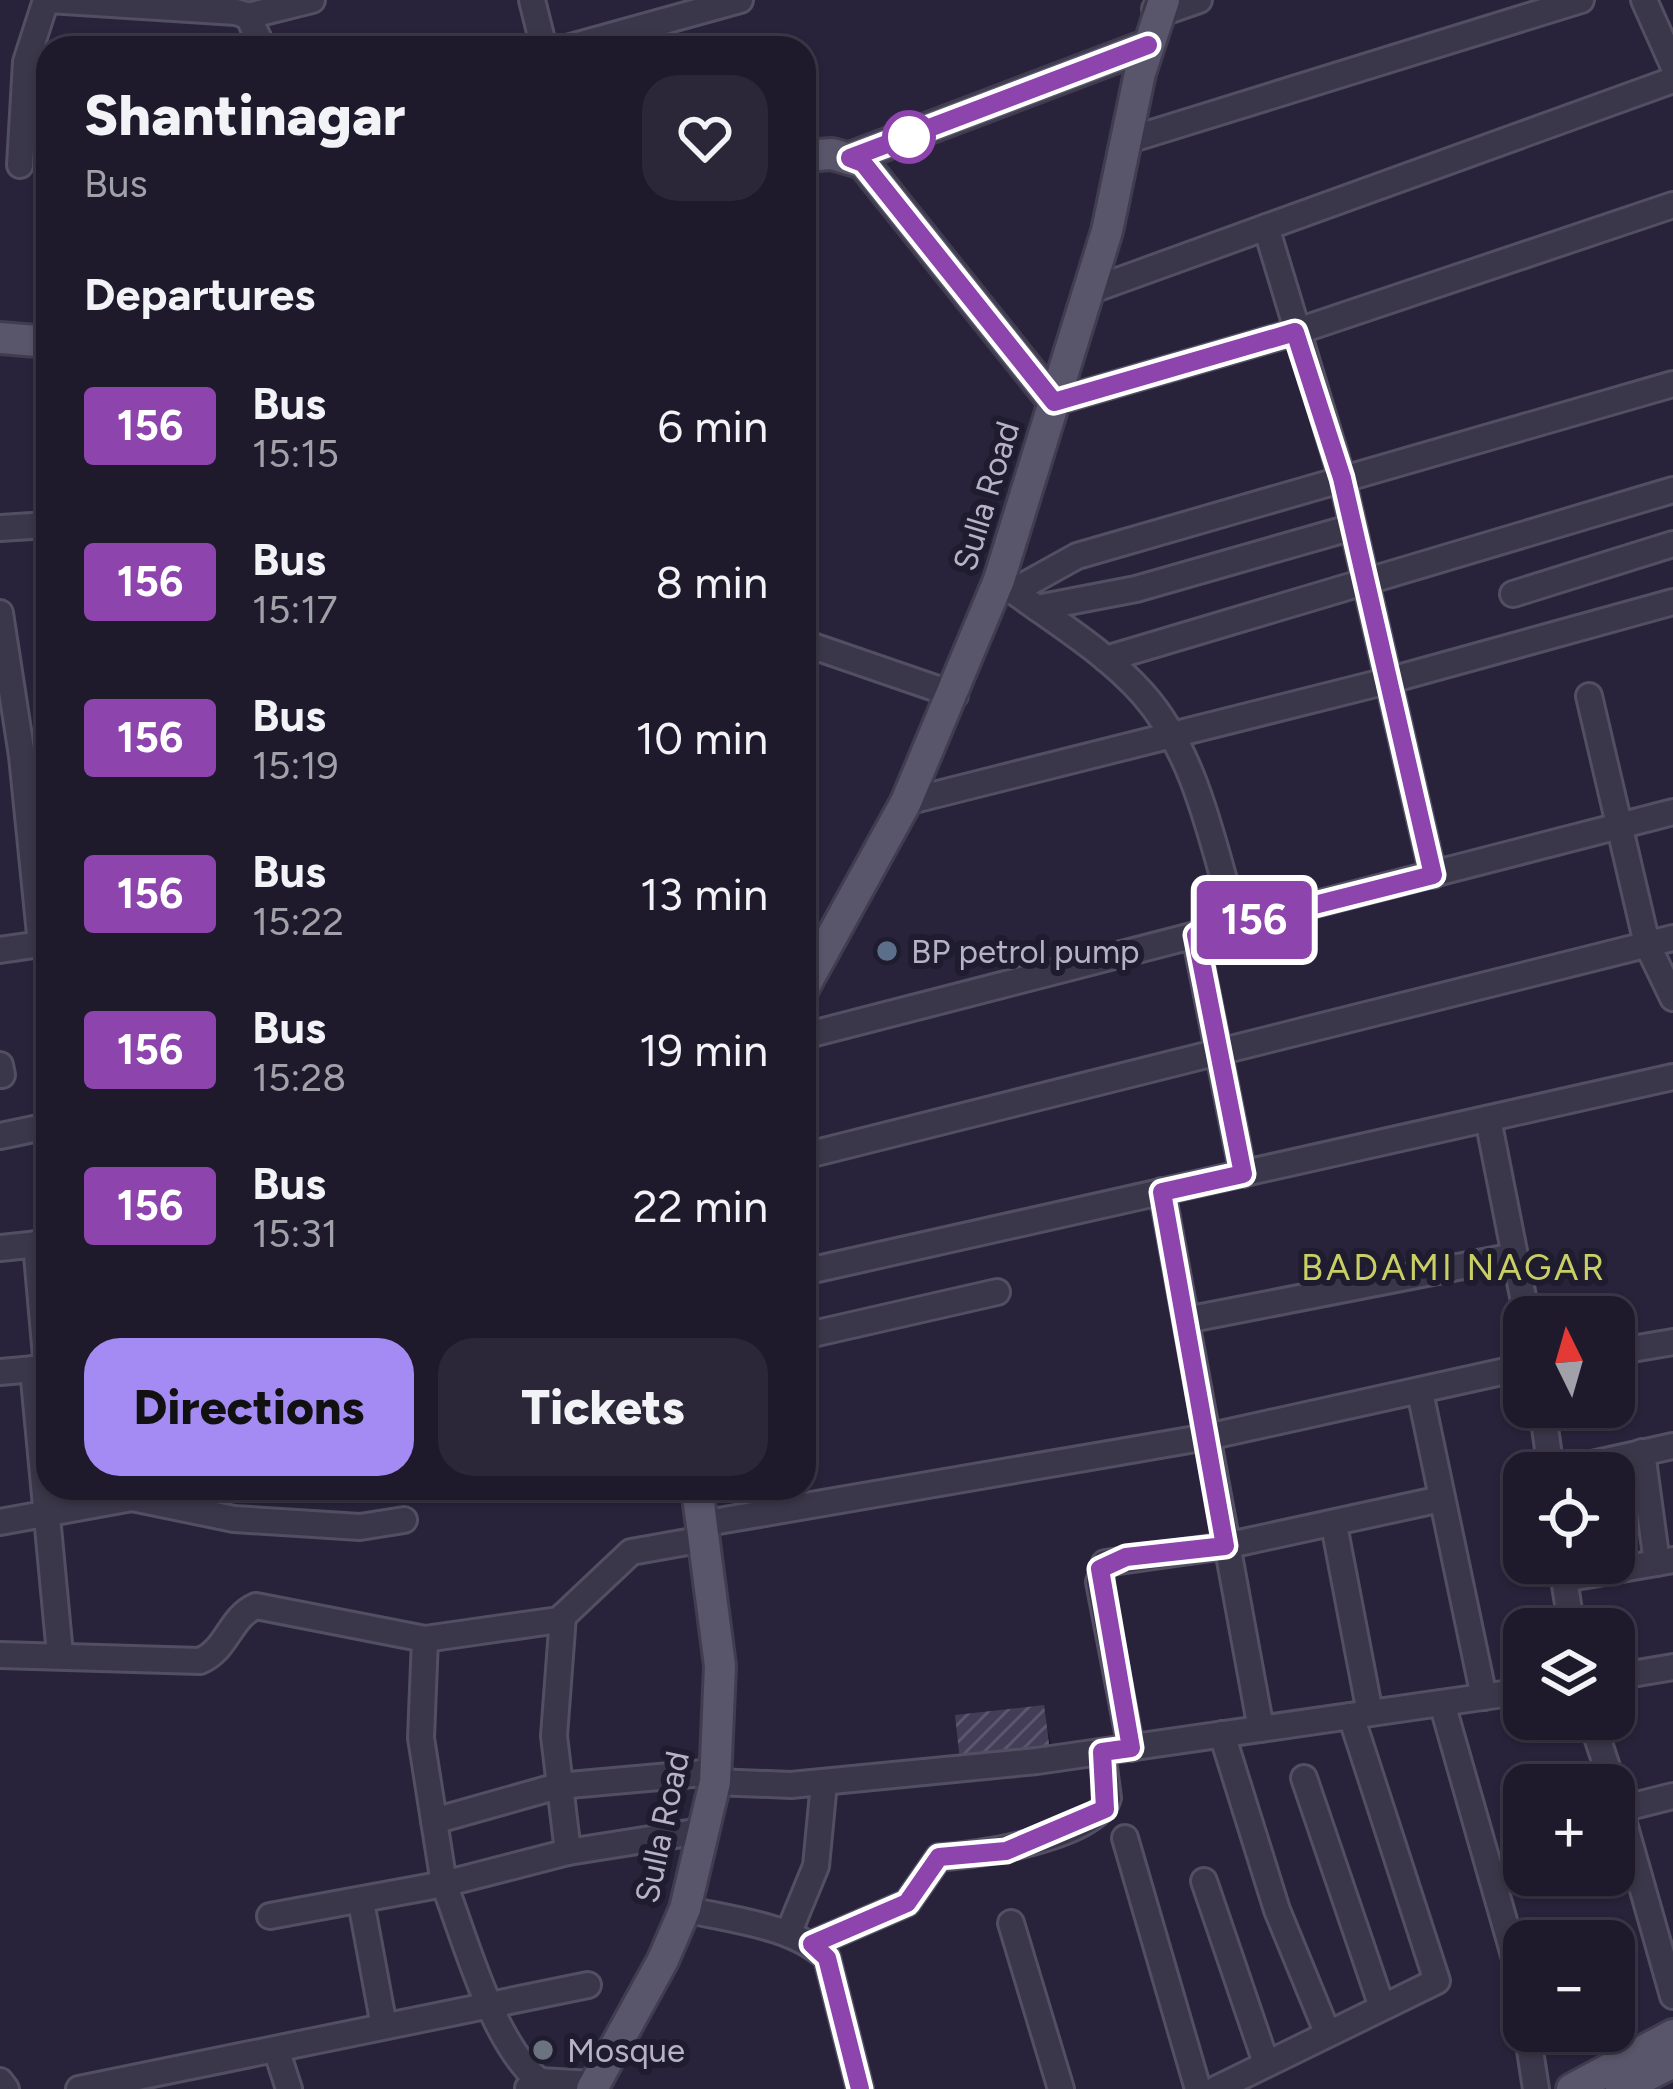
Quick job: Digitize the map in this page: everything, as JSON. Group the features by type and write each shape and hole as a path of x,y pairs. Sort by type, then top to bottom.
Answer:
{"main road":[{"name":"Sulla Road","path":"816,944 906,802 1006,586 1129,140 1155,15"},
{"path":"850,158 1155,15"},
{"path":"816,157 863,163 1054,402"},
{"path":"0,338 36,341"},
{"name":"Sulla Road","path":"593,2086 663,1960 685,1909 715,1778 720,1666 698,1500"},
{"path":"1572,2089 1673,2035"},
{"path":"1621,2089 1673,2062"}],"street":[{"path":"20,165 26,62 47,0 222,4 248,16 312,0"},
{"path":"532,0 541,36"},
{"path":"610,36 740,0"},
{"path":"1155,15 1199,0"},
{"path":"1129,140 1581,0"},
{"path":"1644,0 1673,64"},
{"path":"248,16 257,36"},
{"path":"1087,292 1673,80"},
{"path":"1054,402 1295,332 1673,206"},
{"path":"1266,226 1342,478 1433,875"},
{"path":"1006,586 1077,556 1673,384"},
{"path":"1106,659 1673,490"},
{"path":"0,528 36,526"},
{"path":"1037,608 1136,589 1353,527"},
{"path":"1513,594 1673,544"},
{"path":"1006,586 1106,659 1144,694 1185,757 1237,925"},
{"path":"906,802 1387,681 1673,602"},
{"path":"1,627 11,758 36,898"},
{"path":"816,647 955,695"},
{"path":"1589,696 1647,944 1673,998"},
{"path":"816,1033 1673,812"},
{"path":"1196,935 1243,1174"},
{"path":"816,1153 1673,938"},
{"path":"0,950 36,944"},
{"path":"816,1269 1673,1077"},
{"path":"1488,1119 1523,1296"},
{"path":"0,1136 36,1128"},
{"path":"1162,1192 1261,1729"},
{"path":"0,1248 36,1244"},
{"path":"1186,1321 1514,1256"},
{"path":"816,1333 998,1292"},
{"path":"1635,1348 1673,1342"},
{"path":"0,1372 36,1369"},
{"path":"0,1655 200,1661 218,1651 239,1616 256,1606 425,1639 544,1625 563,1616 631,1552 702,1532 1208,1437 1503,1372"},
{"path":"1420,1392 1484,1697"},
{"path":"1635,1453 1673,1446"},
{"path":"1635,1565 1665,1562 1642,1452"},
{"path":"1131,1748 1100,1569 1126,1557 1225,1546 1441,1499"},
{"path":"44,1500 60,1654"},
{"path":"0,1522 122,1500"},
{"path":"142,1500 234,1519 360,1527 404,1520"},
{"path":"1216,2089 1437,1981 1360,1714 1334,1525"},
{"path":"563,1616 554,1736 568,1852"},
{"path":"425,1639 422,1738 444,1884 489,2001 532,2085 593,2086"},
{"path":"1635,1673 1673,1667"},
{"path":"434,1821 557,1786 715,1778 824,1783 1102,1752 1503,1694"},
{"path":"1442,1703 1504,1920"},
{"path":"1222,1734 1277,1910 1327,2032"},
{"path":"812,1944 907,1903 939,1857 1006,1851 1094,1817 1108,1798 1102,1752"},
{"path":"1304,1778 1382,2007"},
{"path":"788,1934 816,1866 824,1783"},
{"path":"1635,1795 1673,1796"},
{"path":"270,1916 361,1902 568,1852 701,1831"},
{"path":"1125,1838 1198,2089"},
{"path":"1635,1861 1673,1996"},
{"path":"1204,1881 1266,2063"},
{"path":"361,1902 384,2026"},
{"path":"685,1909 788,1934 812,1944 827,1958 860,2089"},
{"path":"1011,1923 1061,2089"},
{"path":"79,2089 278,2052 489,2001 588,1985"},
{"path":"278,2052 289,2089"},
{"path":"1530,2052 1536,2089"},
{"path":"0,2081 6,2089"}],"building":[{"path":"1044,1705 1050,1750 960,1761 955,1715"}],"bus line":[{"name":"156","path":"860,2089 827,1958 812,1944 907,1903 939,1857 1006,1851 1105,1809 1102,1752 1131,1748 1102,1604 1100,1569 1113,1559 1225,1546 1162,1192 1243,1174 1196,935 1433,875 1342,478 1295,332 1054,402 863,163 850,158 1148,45"}],"place":[{"name":"BP petrol pump","path":"887,951"},
{"name":"Mosque","path":"543,2050"}],"district":[{"name":"BADAMI NAGAR","path":"1454,1267"}]}
